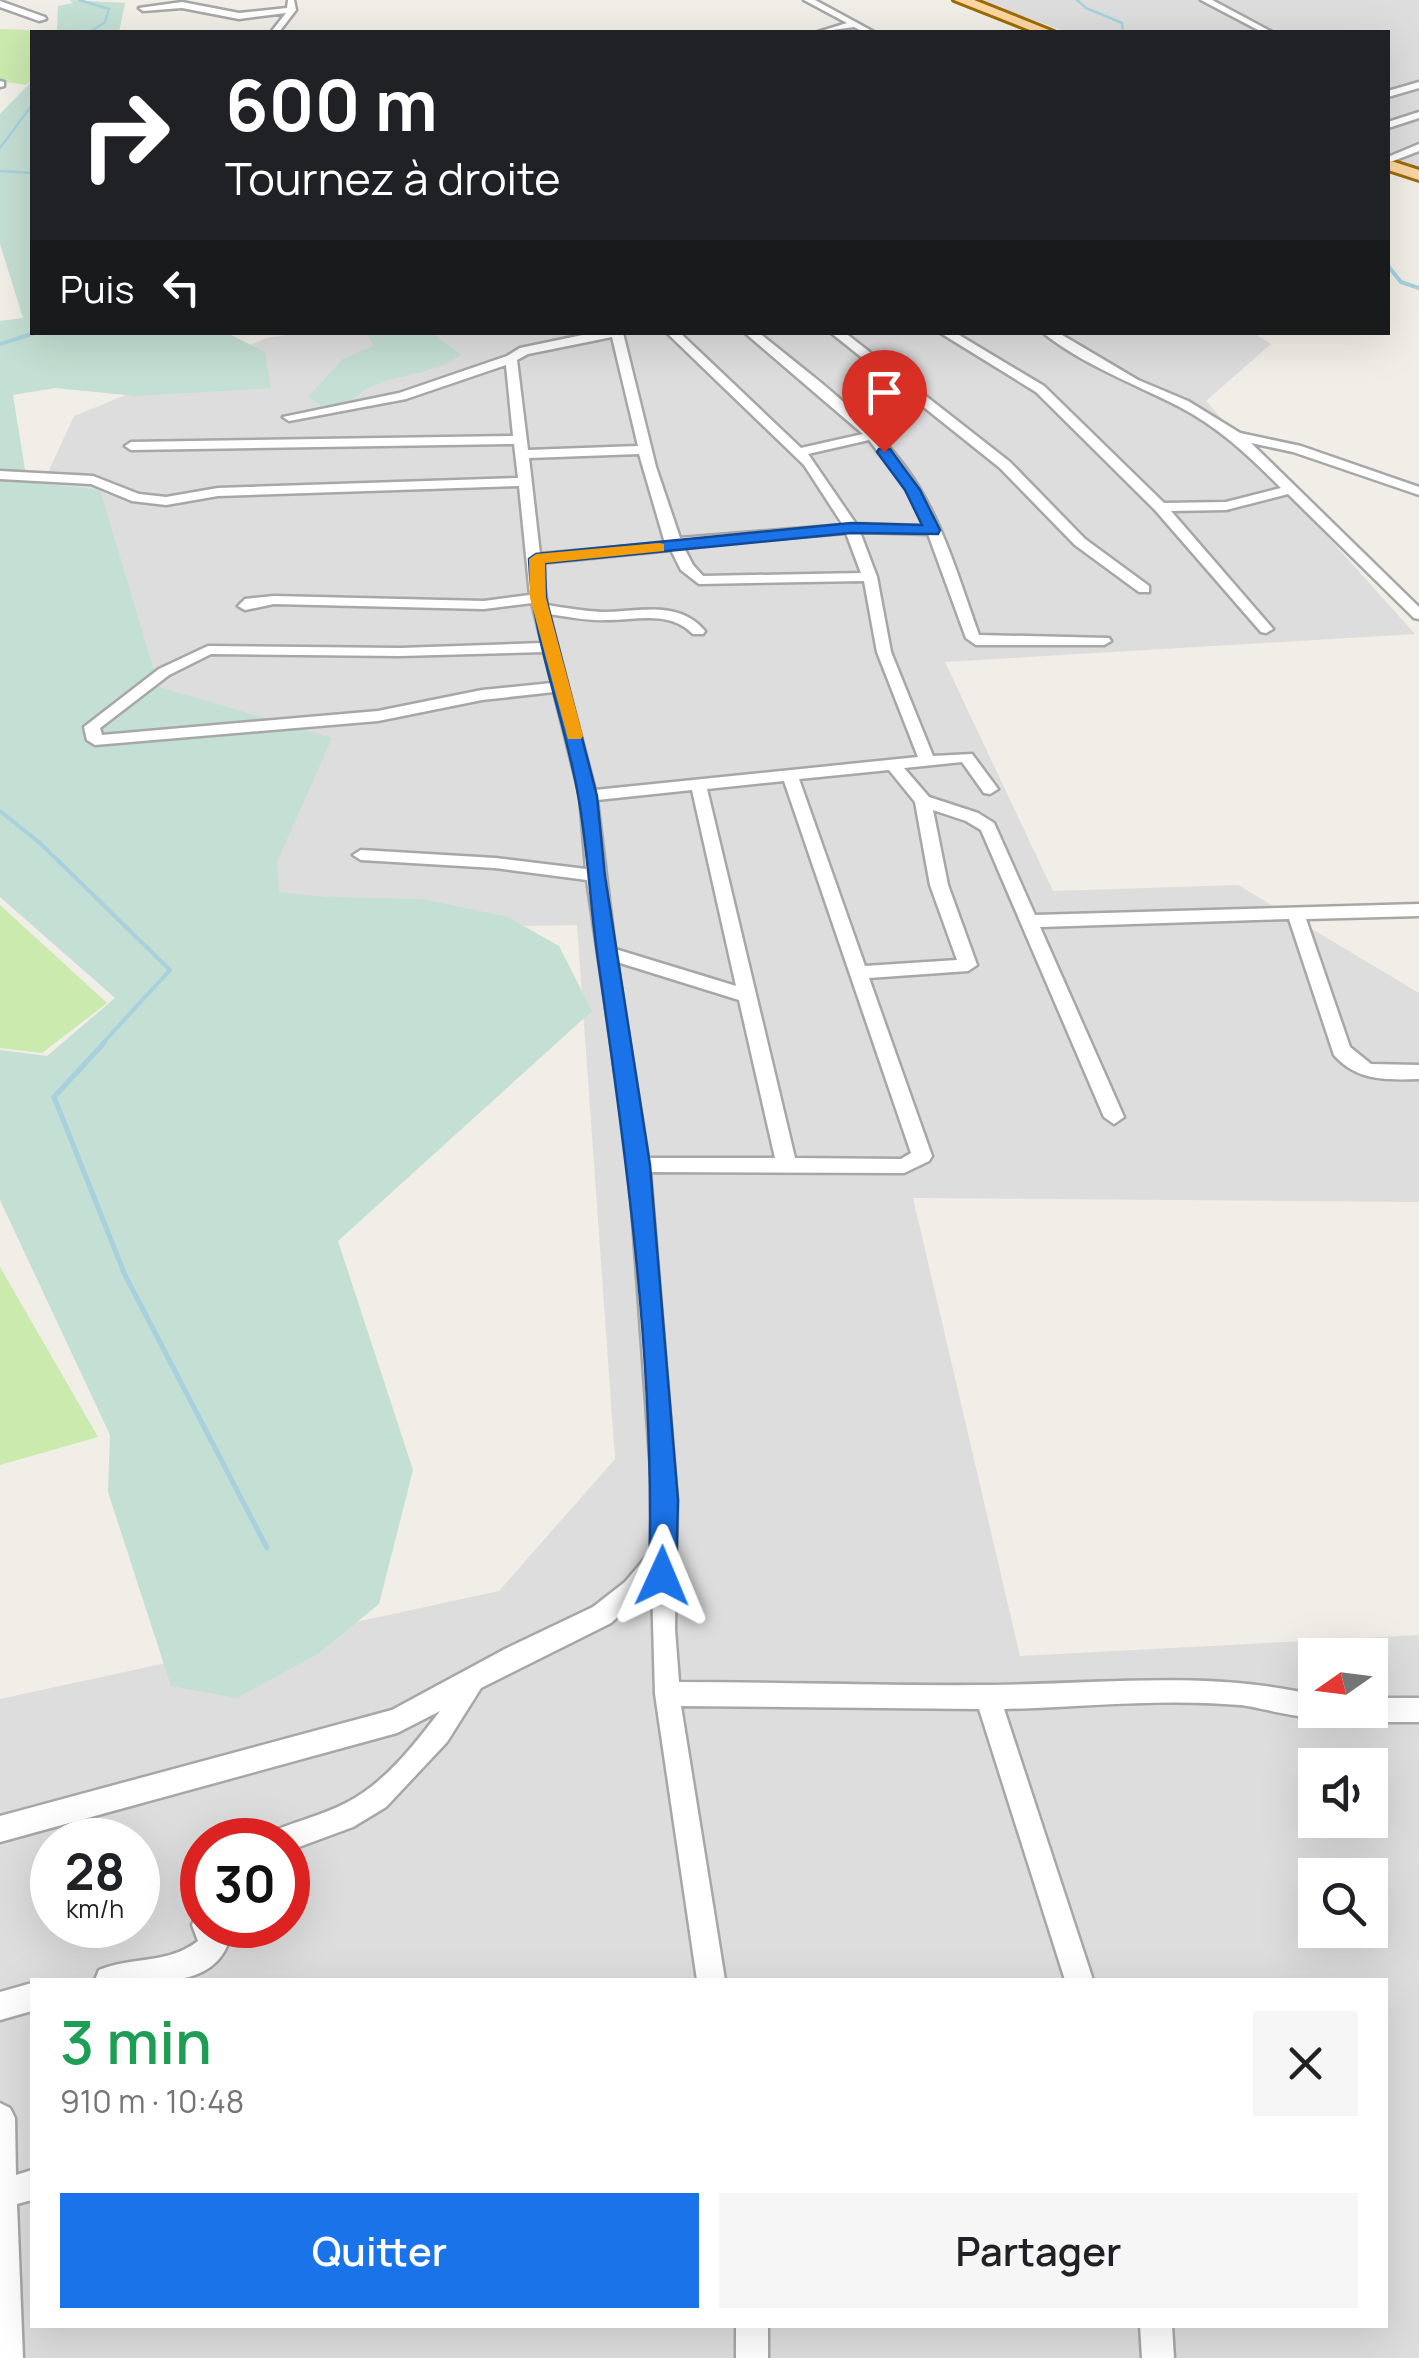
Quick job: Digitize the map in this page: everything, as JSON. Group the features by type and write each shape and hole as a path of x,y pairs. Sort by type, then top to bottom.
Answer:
{"main road":[{"path":"962,0 1042,30"},
{"path":"1390,163 1419,175"}],"street":[{"path":"808,0 866,30"},
{"path":"1204,0 1264,30"},
{"path":"0,4 42,19"},
{"path":"143,8 182,4 236,16 291,5"},
{"path":"276,30 291,5"},
{"path":"830,30 854,24"},
{"path":"1390,93 1419,85"},
{"path":"1390,124 1419,115"},
{"path":"1390,161 1419,148"},
{"path":"290,417 402,396 511,359 518,352 607,335"},
{"path":"617,335 672,544 688,573 699,580 870,577"},
{"path":"675,335 800,452 816,470 851,528 870,577 884,652 927,761"},
{"path":"753,335 870,436 899,468 932,530 976,641 1104,642"},
{"path":"840,335 1005,465 1080,542 1144,589"},
{"path":"950,335 1040,389 1160,507 1266,629"},
{"path":"1053,335 1142,387 1184,404 1237,437 1419,615"},
{"path":"511,359 540,604 588,796 595,876 639,1165 665,1500 662,1556 667,1694 711,1978"},
{"path":"800,452 870,436"},
{"path":"1237,437 1296,449 1419,490"},
{"path":"131,446 646,450"},
{"path":"0,474 94,480 136,498 166,501 218,492 524,482"},
{"path":"1160,507 1226,506 1292,489"},
{"path":"536,559 851,528 932,530"},
{"path":"245,606 274,600 540,604 597,616 670,615 692,622 698,631"},
{"path":"551,647 400,652 208,650 164,672 92,727 96,740 378,716 482,695 562,686"},
{"path":"588,796 966,757 990,789"},
{"path":"860,972 968,965 939,885 923,801 893,765"},
{"path":"639,1165 904,1166 922,1156 791,778"},
{"path":"698,787 787,1168"},
{"path":"923,801 972,817 988,827 1114,1117"},
{"path":"362,855 482,862 595,876"},
{"path":"1031,921 1419,910"},
{"path":"1296,914 1340,1050 1357,1068 1379,1074 1419,1072"},
{"path":"607,953 748,996"},
{"path":"0,1829 397,1721 514,1657 602,1615 633,1590 662,1556"},
{"path":"310,1829 344,1816 374,1798 452,1720 470,1684"},
{"path":"667,1694 1263,1696 1298,1703"},
{"path":"988,1697 1078,1978"},
{"path":"1388,1710 1419,1710"},
{"path":"128,1978 165,1974 194,1964 211,1948"},
{"path":"0,2006 30,1998"},
{"path":"0,2118 18,2190 2,2238 7,2358"},
{"path":"752,2328 752,2358"},
{"path":"1156,2328 1158,2358"}],"shaded area":[{"path":"979,0 1419,0 1419,171 1390,161 1390,30 1062,30"},
{"path":"286,335 1257,335 1271,344 1206,401 1415,634 945,662 1053,891 1238,885 1419,993 1419,1202 913,1198 1020,1656 1298,1641 1298,1728 1388,1728 1388,1638 1362,1638 1419,1635 1419,2358 0,2358 0,1699 499,1591 615,1459 577,925 173,933 0,577 74,416 267,338"}],"green space":[{"path":"70,0 125,3 119,30 57,30 58,6 73,3"},
{"path":"0,29 30,30 30,81 26,85 0,81"},
{"path":"30,83 30,335 231,335 265,352 271,388 135,396 55,388 13,395 27,482 100,490 159,687 332,738 277,862 279,892 422,899 508,917 559,946 592,1011 338,1241 413,1470 379,1604 319,1653 237,1698 171,1686 108,1492 110,1435 0,1200 0,1050 47,1056 115,998 0,897 0,321 23,318 0,244 0,114"},
{"path":"368,335 435,335 461,355 431,369 372,386 350,403 324,407 308,397 343,359 373,346"},
{"path":"0,905 107,1003 42,1053 0,1048"},
{"path":"0,1267 98,1437 0,1465"}],"waterway":[{"path":"79,0 109,9 105,22 93,30"},
{"path":"1077,0 1086,8 1122,23 1123,30"},
{"path":"0,148 30,108"},
{"path":"0,171 30,173"},
{"path":"1390,268 1401,282 1419,288"},
{"path":"0,344 30,335"},
{"path":"0,811 40,843 170,970 101,1045"},
{"path":"104,1043 54,1097 125,1275 267,1548"}],"slow traffic":[{"path":"575,736 538,598 536,559 659,547"}],"route":[{"path":"662,1576 665,1500 639,1165 595,876 588,796 538,598 536,559 851,528 932,530 899,468 884,452"}]}
